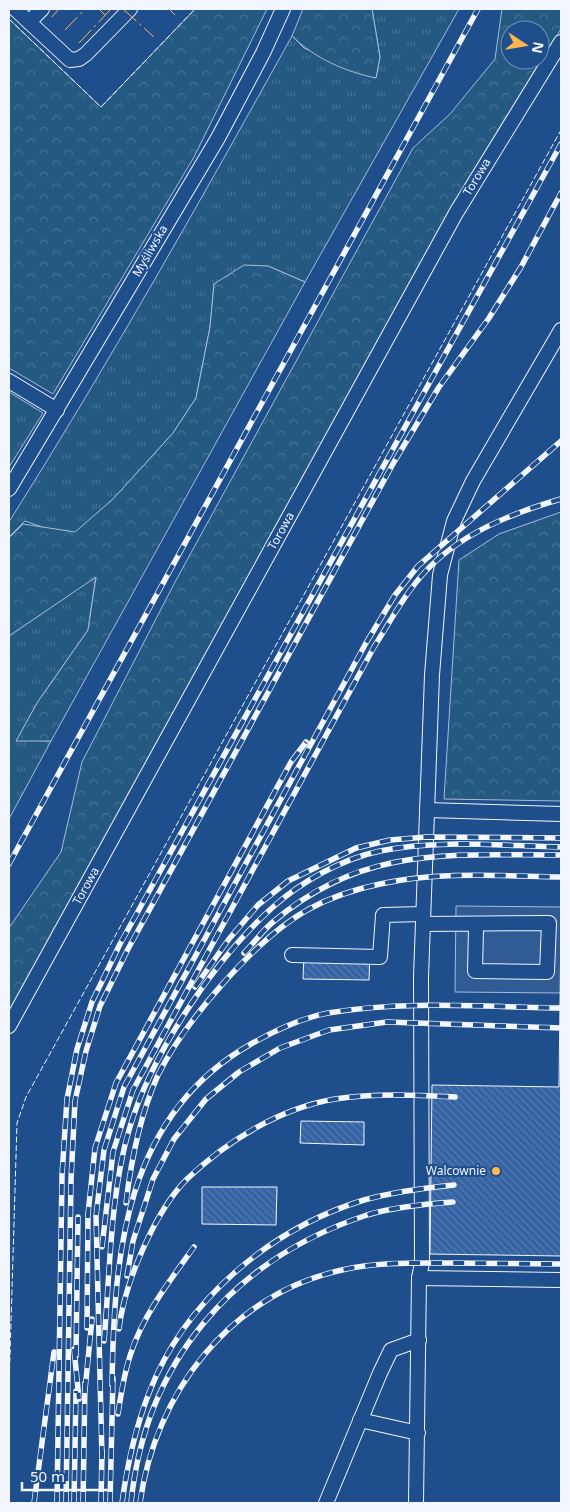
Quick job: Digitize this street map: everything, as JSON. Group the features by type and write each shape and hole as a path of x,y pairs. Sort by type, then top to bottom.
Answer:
{"street":[{"path":"15,9 70,60 79,60 130,9"},
{"path":"29,22 42,9"},
{"name":"Myśliwska","path":"9,489 238,101 283,9"},
{"name":"Torowa","path":"9,1026 456,213 561,42"},
{"path":"416,1503 419,1278 422,1263 420,1204 423,919 432,675 440,575 454,521 473,481 561,330"},
{"path":"9,381 57,410"},
{"path":"427,810 561,814"},
{"path":"292,955 380,957 383,915 423,919 549,923 547,972 475,971 476,930"},
{"path":"419,1278 561,1280"},
{"path":"326,1503 391,1350 419,1340"},
{"path":"360,1420 418,1433"}],"green space":[{"path":"195,9 267,9 194,157 53,394 9,368 9,19 101,107"},
{"path":"303,9 372,9 380,57 376,78 353,72 331,63 310,51 292,36"},
{"path":"372,9 459,9 305,282 268,266 214,284 210,327 196,398 173,433 113,499 75,533 45,528 25,521 9,537 9,522 83,402 154,281 292,36 304,48 376,78 380,57"},
{"path":"502,9 561,9 561,29 550,47 550,20 500,20"},
{"path":"500,23 500,70 536,70 450,210 9,1013 9,928 61,852 82,762 175,582 413,148 450,114 495,59"},
{"path":"244,265 268,266 305,282 51,741 16,741 37,703 88,630 96,577 9,636 9,538 23,524 75,532 113,499 173,433 196,398 210,327 214,284"},
{"path":"9,392 43,413 9,467"},
{"path":"561,512 561,801 444,799 459,560 499,534"},
{"path":"96,576 88,630 37,703 17,740 51,741 9,819 9,636"}],"shaded area":[{"path":"456,906 561,907 561,993 455,992"}],"building":[{"name":"Walcownie","path":"561,920 561,1256 430,1254 432,1085 559,1087"},
{"path":"304,953 370,954 369,980 303,979"},
{"path":"301,1121 364,1122 364,1145 300,1143"},
{"path":"202,1187 277,1187 276,1225 202,1224"}],"railway":[{"path":"9,864 478,9"},
{"path":"57,1503 62,1175 67,1099 77,1049 92,1002 120,944 561,144"},
{"path":"66,1503 71,1180 75,1101 86,1051 100,1006 128,949 394,462 439,387 489,318 521,267 561,193"},
{"path":"102,1457 96,1216 104,1150 124,1087 366,643 395,595 418,566 561,441"},
{"path":"102,1247 113,1152 133,1090 374,647 417,581 438,559 453,547 505,518 561,499"},
{"path":"87,1328 88,1214 95,1148 116,1083 291,762 306,742"},
{"path":"195,987 229,939 258,905 288,881 356,848 390,840 426,837 561,838"},
{"path":"104,1341 114,1207 123,1155 139,1101 152,1071 187,1010 207,981 251,929 284,897 323,872 351,859 380,851 402,847 448,844 561,847"},
{"path":"244,953 273,922 307,897 340,879 375,867 445,856 561,855"},
{"path":"126,1203 141,1122 158,1075 170,1054 204,1006 224,983 245,960 288,922 309,909 335,897 362,888 402,880 470,875 561,877"},
{"path":"112,1385 117,1287 123,1239 135,1192 152,1149 176,1109 209,1074 251,1044 269,1034 288,1025 328,1013 415,1005 561,1008"},
{"path":"127,1276 133,1241 153,1179 174,1139 206,1099 239,1072 280,1048 329,1030 387,1022 561,1028"},
{"path":"119,1329 127,1291 134,1270 164,1210 187,1179 237,1139 275,1118 314,1103 350,1097 380,1095 455,1097"},
{"path":"122,1503 129,1461 140,1420 149,1393 164,1359 184,1328 208,1299 235,1272 264,1249 296,1229 329,1213 364,1200 386,1195 454,1185"},
{"path":"131,1503 140,1452 155,1405 176,1362 204,1323 237,1288 276,1259 319,1234 377,1212 453,1202"},
{"path":"76,1356 78,1217"},
{"path":"118,1414 126,1368 136,1339 158,1298 194,1247"},
{"path":"140,1503 148,1462 162,1424 181,1387 205,1354 233,1325 265,1301 302,1282 342,1270 368,1266 421,1263 561,1264"},
{"path":"85,1390 92,1319"},
{"path":"74,1349 79,1399"},
{"path":"34,1503 54,1352"},
{"path":"110,1503 113,1378"},
{"path":"83,1503 85,1383"},
{"path":"74,1503 76,1391"},
{"path":"101,1503 102,1451"}],"fence":[{"path":"9,19 101,107 195,9"},
{"path":"9,1389 17,1123 26,1097 561,130"}],"power":[{"path":"52,17 59,9"},
{"path":"65,30 85,9"},
{"path":"99,9 105,15"},
{"path":"79,43 111,9"},
{"path":"123,9 154,37"},
{"path":"169,9 175,15"}],"place":[{"name":"Walcownie","path":"496,1171"}]}
